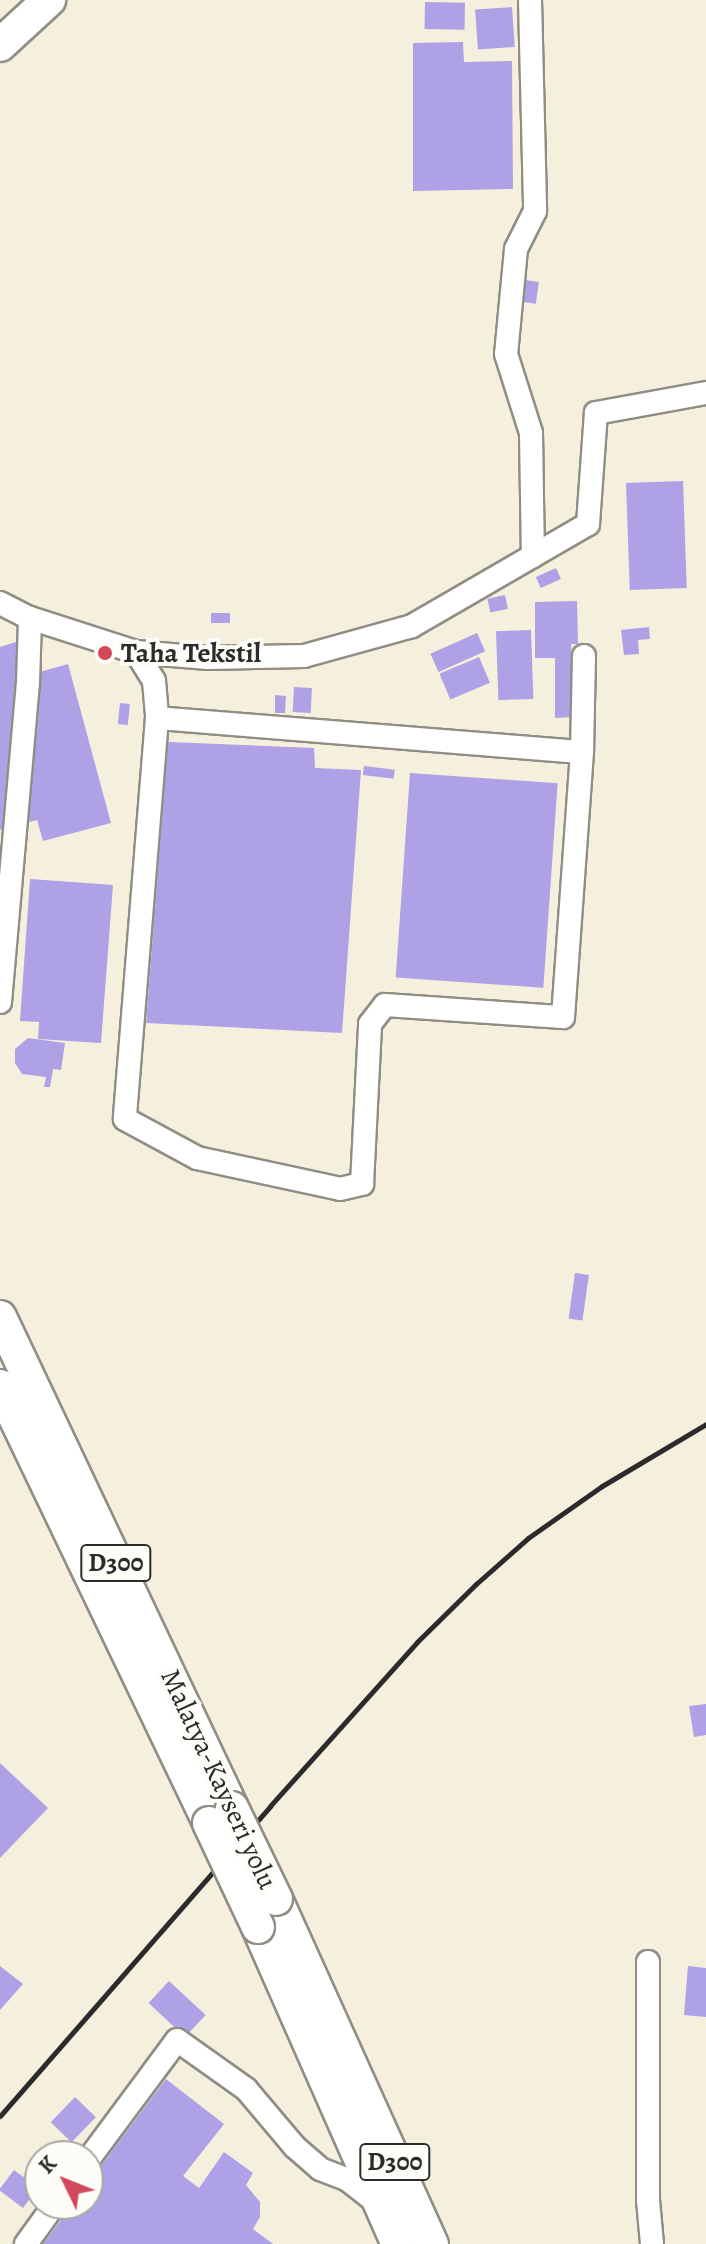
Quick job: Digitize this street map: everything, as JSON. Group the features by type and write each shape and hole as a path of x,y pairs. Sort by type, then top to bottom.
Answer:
{"highway":[{"path":"0,45 49,0"},
{"name":"Malatya-Kayseri yolu","path":"0,1317 220,1815 276,1899 432,2244"},
{"name":"D300","path":"0,1386 220,1815 258,1927 398,2244"}],"street":[{"path":"530,0 535,211 516,249 506,354 531,433 533,556"},
{"path":"0,603 30,618 136,652 208,658 304,656 412,626 588,524 596,413 706,393"},
{"path":"0,1002 28,683 30,618"},
{"path":"136,652 154,681 157,718 125,1119 197,1158 340,1189 362,1184 370,1024 385,1005 563,1017 582,752 584,656"},
{"path":"157,718 582,752"},
{"path":"648,1962 648,2200 652,2244"},
{"path":"103,2140 177,2040 246,2089 295,2147 320,2169 348,2180 380,2206"},
{"path":"26,2244 43,2220"}],"building":[{"path":"425,2 465,3 465,30 425,29"},
{"path":"512,7 515,47 478,49 475,10"},
{"path":"463,42 464,62 512,61 513,189 413,191 413,43"},
{"path":"525,280 539,282 536,304 522,302"},
{"path":"683,481 687,588 630,590 626,483"},
{"path":"556,568 561,579 541,588 536,577"},
{"path":"505,595 508,609 490,612 487,599"},
{"path":"577,601 578,644 571,644 574,717 555,718 555,658 535,658 535,602"},
{"path":"211,613 230,613 230,623 211,623"},
{"path":"649,627 650,639 638,640 639,654 624,655 621,630"},
{"path":"531,630 533,699 498,700 496,631"},
{"path":"477,633 485,651 439,672 430,654"},
{"path":"19,641 29,675 68,664 111,823 43,841 37,820 0,830 0,647"},
{"path":"479,657 490,683 450,700 439,674"},
{"path":"294,687 312,688 311,713 293,712"},
{"path":"275,695 286,696 285,713 275,713"},
{"path":"120,703 130,704 128,725 118,724"},
{"path":"168,742 314,748 315,768 361,770 342,1033 146,1023"},
{"path":"364,766 395,770 394,779 363,775"},
{"path":"410,773 558,783 543,988 396,978"},
{"path":"30,879 113,885 101,1043 38,1039 39,1022 20,1021"},
{"path":"28,1038 65,1043 61,1070 53,1069 50,1087 44,1087 46,1077 22,1074 15,1063 15,1049"},
{"path":"575,1273 589,1275 582,1321 569,1319"},
{"path":"706,1704 706,1735 694,1737 689,1706"},
{"path":"0,1763 48,1808 0,1858"},
{"path":"0,1966 23,1984 0,2010"},
{"path":"688,1966 706,1968 706,2017 684,2015"},
{"path":"169,1981 206,2015 185,2037 149,2003"},
{"path":"166,2079 224,2124 183,2176 199,2188 224,2152 253,2173 246,2185 260,2202 260,2217 253,2229 273,2244 43,2244 61,2220 104,2220 104,2162"},
{"path":"75,2097 96,2117 74,2140 69,2140 51,2122"},
{"path":"14,2170 24,2178 24,2207 0,2191"}],"railway":[{"path":"0,2116 270,1806 417,1642 476,1584 528,1538 602,1486 706,1424"}],"place":[{"name":"Taha Tekstil","path":"105,653"}]}
